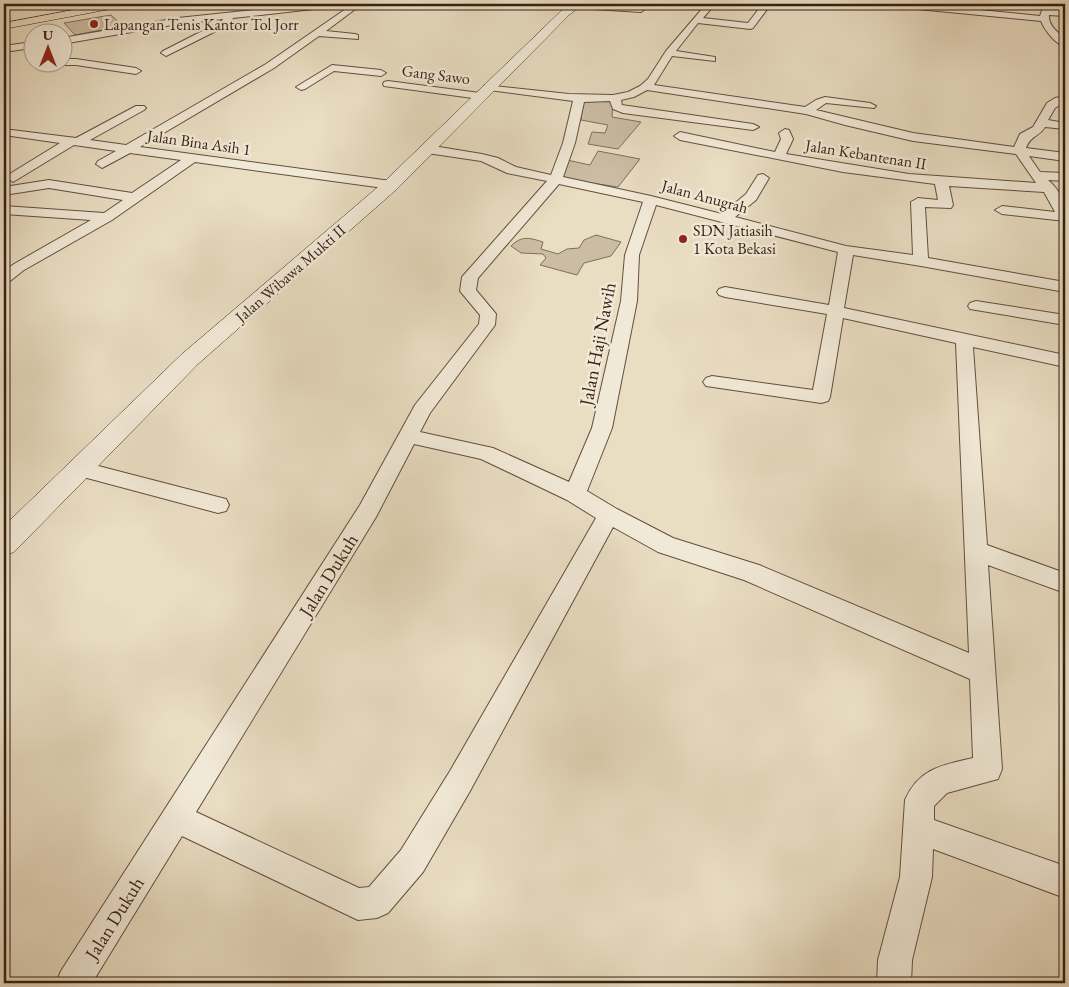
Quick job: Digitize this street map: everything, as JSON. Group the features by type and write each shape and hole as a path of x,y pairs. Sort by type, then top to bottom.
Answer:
{"highway":[{"path":"4,5 11,4"},
{"path":"4,18 67,8 122,4"},
{"path":"4,12 22,8"},
{"path":"4,26 67,8"},
{"path":"4,31 43,22 67,8"}],"main road":[{"name":"Jalan Wibawa Mukti II","path":"4,544 190,359 391,185 565,13 578,4"}],"street":[{"path":"72,39 145,26 230,14 330,4"},
{"path":"102,164 270,66 358,4"},
{"path":"578,4 640,9 647,4"},
{"path":"676,4 709,5"},
{"path":"780,4 796,6"},
{"path":"897,4 1044,19"},
{"path":"958,4 964,4"},
{"path":"286,18 311,5"},
{"path":"709,5 669,53 646,87 708,94 807,111 844,122 913,137 1065,157"},
{"path":"695,20 750,26 764,8"},
{"path":"1065,13 1045,12 1044,19 1048,29 1065,44"},
{"path":"166,54 225,23 230,14"},
{"path":"1048,29 1065,30"},
{"path":"319,33 355,37"},
{"path":"85,37 113,42"},
{"path":"4,49 22,47"},
{"path":"669,53 712,59"},
{"path":"72,62 136,71"},
{"path":"270,66 288,68"},
{"path":"301,87 332,68 381,74"},
{"path":"305,70 322,73"},
{"name":"Gang Sawo","path":"388,84 579,98 615,98 631,95 646,87"},
{"path":"556,179 569,143 579,98"},
{"path":"615,98 617,107 624,110 753,128"},
{"path":"1019,150 1024,137 1036,132 1046,109 1058,100 1065,99"},
{"path":"807,111 825,100 870,106"},
{"path":"13,178 74,142 140,108"},
{"path":"1041,123 1065,126"},
{"name":"Jalan Bina Asih 1","path":"4,132 391,185"},
{"path":"779,156 787,139 785,132"},
{"name":"Jalan Kebantenan II","path":"680,136 834,166 941,181 1049,188"},
{"name":"Jalan Anugrah","path":"427,149 491,160 505,165 512,170 652,200 846,250 921,261 1065,287"},
{"path":"1019,150 1036,176 1049,188 1065,217"},
{"path":"4,278 19,267 107,218 194,157"},
{"path":"1036,176 1065,177"},
{"path":"725,219 751,197 763,178"},
{"name":"Jalan Dukuh","path":"73,983 368,511 422,410 487,324 488,314 468,291 470,277 556,179"},
{"path":"921,261 918,202 946,205 941,181"},
{"path":"4,191 49,184 135,198"},
{"name":"Jalan Haji Nawih","path":"575,494 602,428 629,301 632,255 652,200"},
{"path":"4,210 107,218"},
{"path":"1002,210 1065,217"},
{"path":"712,382 821,397 846,250"},
{"path":"724,292 836,312 1065,361"},
{"path":"976,306 1065,320"},
{"path":"894,983 895,960 916,877 920,800 939,780 988,769 981,671 964,340"},
{"path":"407,436 486,453 575,494 609,516 666,545 751,572 981,671"},
{"path":"79,469 218,505"},
{"path":"176,818 358,904 377,902 412,861 460,781 609,516"},
{"path":"976,551 1065,583"},
{"path":"918,829 1065,882"}],"shaded area":[{"name":"Lapangan Tenis Kantor Tol Jorr","path":"111,15 123,26 75,35 72,32 72,22 70,22"},
{"path":"583,100 613,101 612,117 641,122 618,149 588,144 592,132 605,133 608,125 581,120"},
{"path":"598,151 640,159 618,187 559,178 567,160 590,165"},
{"path":"596,235 621,242 611,256 584,263 577,275 540,265 546,258 543,254 521,253 511,246 519,240 530,239 543,242 541,249 558,254 567,249 579,248 584,240"}],"place":[{"name":"Lapangan Tenis Kantor Tol Jorr","path":"94,24"},
{"name":"SDN Jatiasih 1 Kota Bekasi","path":"683,239"}]}
